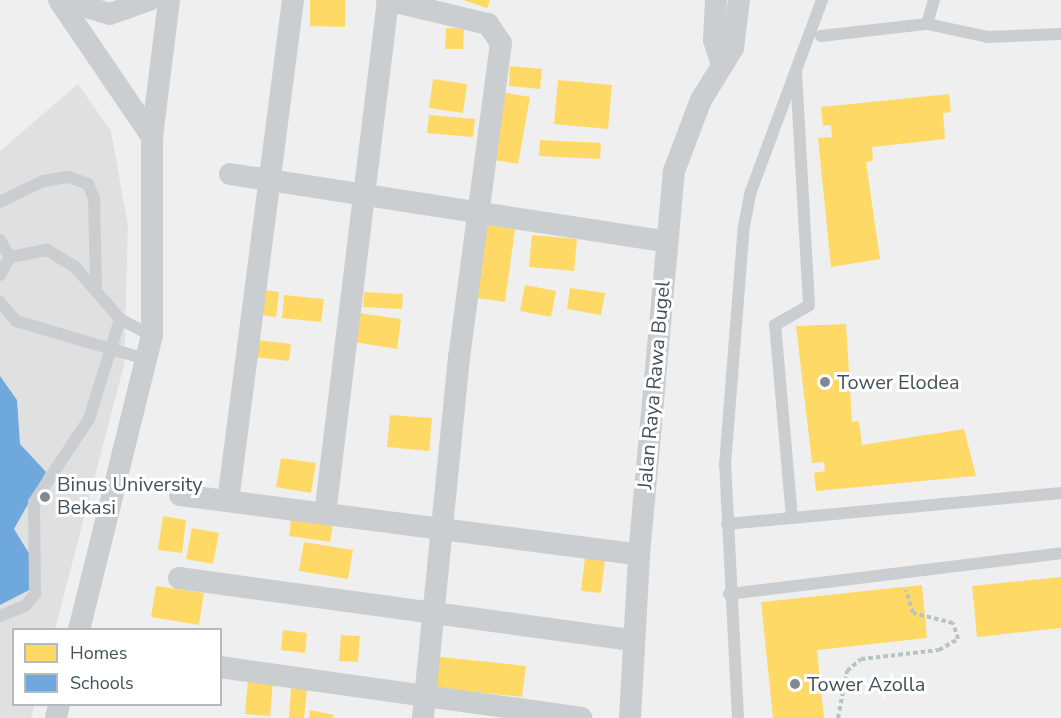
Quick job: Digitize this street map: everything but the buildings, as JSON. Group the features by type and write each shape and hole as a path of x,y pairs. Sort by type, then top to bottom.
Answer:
{"street":[{"path":"60,0 110,14 149,0"},
{"path":"60,0 152,137"},
{"path":"79,628 152,336 152,137 169,0"},
{"path":"228,501 272,181 293,0"},
{"path":"325,514 388,0 485,23 498,35 501,50 476,212 439,530 424,708"},
{"path":"716,0 714,40 721,61"},
{"name":"Jalan Raya Rawa Bugel","path":"630,718 639,555 667,242 678,155 721,61 734,48 739,0"},
{"path":"230,174 667,242"},
{"path":"180,495 639,555"},
{"path":"179,578 432,615 634,640"},
{"path":"222,667 424,708 581,718"}],"lane":[{"path":"738,718 729,594 725,465 746,210 795,65 822,0"},
{"path":"927,24 934,0"},
{"path":"820,36 927,24 988,37 1061,34"},
{"path":"792,518 775,325 809,305 795,65"},
{"path":"0,202 43,181 69,177 88,183 94,198 96,286"},
{"path":"0,240 10,257"},
{"path":"0,275 10,257 46,250 96,286 120,318 152,336"},
{"path":"0,302 16,321 145,359"},
{"path":"0,616 25,606 35,594 34,502 89,419 120,318"},
{"path":"727,524 1061,493"},
{"path":"729,594 906,574 1061,553"}],"path":[{"path":"838,718 847,671 861,659 939,650 958,639 953,623 914,613 907,601 906,574"}],"shaded area":[{"name":"Binus University Bekasi","path":"78,84 111,131 128,226 124,365 55,628 12,628 12,706 35,706 31,718 0,718 0,151"}],"place":[{"name":"Tower Elodea","path":"825,382"},
{"name":"Binus University Bekasi","path":"45,497"},
{"name":"Tower Azolla","path":"795,684"}]}
